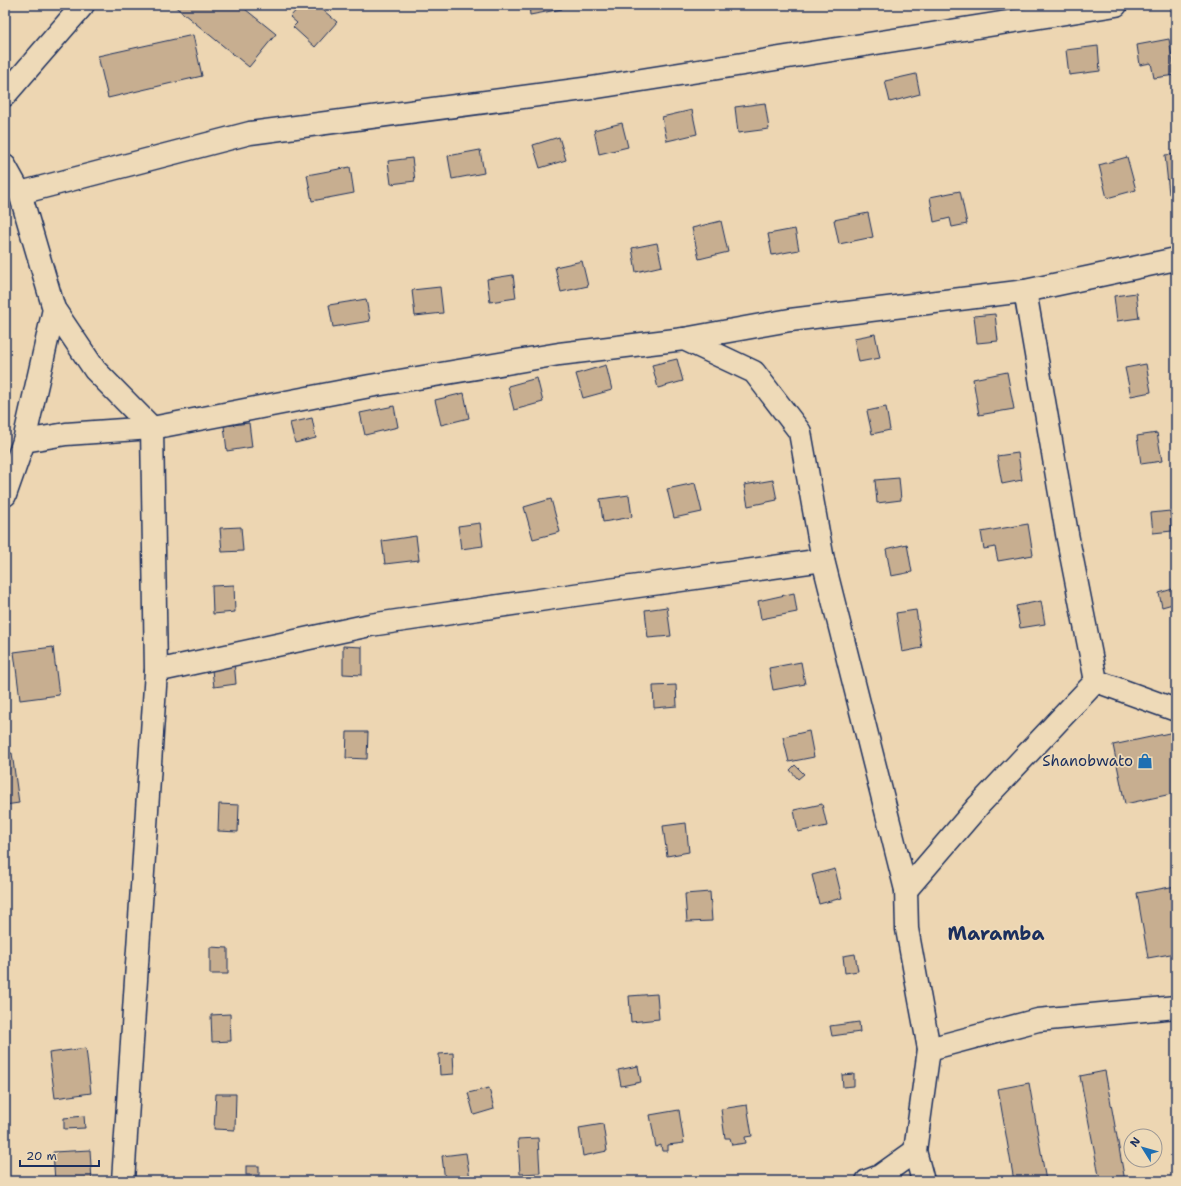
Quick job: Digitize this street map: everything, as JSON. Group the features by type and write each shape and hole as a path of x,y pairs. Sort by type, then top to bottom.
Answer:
{"street":[{"path":"5,95 83,5"},
{"path":"20,193 250,133 591,88 1116,5"},
{"path":"5,166 20,193 54,308 95,370 152,428 156,671 123,1181"},
{"path":"24,440 66,434 152,428 370,386 559,354 684,339 790,320 1025,291 1176,259"},
{"path":"1025,291 1067,534 1096,681"},
{"path":"5,495 24,440 54,308"},
{"path":"684,339 754,372 800,432 823,560 906,890 907,929 929,1049 915,1151 923,1181"},
{"path":"156,671 370,626 560,597 823,560"},
{"path":"1096,681 1176,710"},
{"path":"906,890 979,806 1096,681"},
{"path":"929,1049 1038,1020 1176,1007"},
{"path":"867,1181 880,1176 915,1151"}],"building":[{"path":"173,5 240,5 276,34 249,67"},
{"path":"301,5 305,5 309,8 312,5 317,5 337,22 315,47 293,27 297,23 290,17"},
{"path":"529,5 561,5 562,9 530,15"},
{"path":"193,35 202,76 108,98 98,56"},
{"path":"1169,39 1175,75 1154,78 1151,63 1140,65 1137,45"},
{"path":"1098,46 1100,71 1069,75 1066,50"},
{"path":"916,74 920,94 890,102 885,81"},
{"path":"765,103 769,129 738,133 735,107"},
{"path":"692,110 697,134 667,141 662,117"},
{"path":"622,123 628,147 599,154 594,130"},
{"path":"559,137 566,160 540,168 533,145"},
{"path":"480,150 484,173 452,179 448,156"},
{"path":"1176,154 1176,193 1169,194 1165,155"},
{"path":"1127,157 1136,190 1107,198 1099,165"},
{"path":"412,158 415,181 391,184 388,161"},
{"path":"350,167 354,193 312,201 307,175"},
{"path":"960,191 967,224 952,227 950,218 934,222 930,197"},
{"path":"868,213 873,237 839,244 834,220"},
{"path":"721,221 728,252 699,259 692,228"},
{"path":"795,229 799,250 772,255 768,234"},
{"path":"657,243 662,266 636,272 632,248"},
{"path":"582,261 588,286 561,292 555,267"},
{"path":"513,275 516,298 490,302 487,279"},
{"path":"440,287 443,313 415,316 412,290"},
{"path":"1136,293 1139,318 1117,321 1114,296"},
{"path":"366,299 370,321 333,327 329,305"},
{"path":"995,314 998,341 977,343 974,316"},
{"path":"875,334 880,358 859,362 854,338"},
{"path":"677,359 683,381 658,388 652,365"},
{"path":"1146,364 1151,392 1131,396 1125,368"},
{"path":"606,365 612,390 583,398 576,374"},
{"path":"1007,372 1014,409 979,415 973,379"},
{"path":"537,378 543,402 514,410 508,386"},
{"path":"464,393 469,418 441,425 435,400"},
{"path":"394,406 398,427 365,435 360,413"},
{"path":"886,407 890,430 872,434 867,411"},
{"path":"312,418 316,438 295,443 290,423"},
{"path":"249,423 252,447 227,451 224,426"},
{"path":"1157,433 1162,461 1141,464 1137,436"},
{"path":"1018,453 1022,480 1002,484 997,456"},
{"path":"899,478 901,500 877,503 875,480"},
{"path":"773,480 777,500 748,506 744,485"},
{"path":"695,483 702,512 674,518 667,489"},
{"path":"629,495 632,517 603,522 600,499"},
{"path":"551,499 560,532 533,539 524,507"},
{"path":"1170,511 1172,531 1153,533 1151,513"},
{"path":"480,523 483,546 461,549 458,526"},
{"path":"1028,524 1033,555 998,561 995,547 984,549 981,532"},
{"path":"241,527 243,551 222,552 220,528"},
{"path":"416,536 419,560 385,564 382,541"},
{"path":"907,544 912,572 891,576 886,549"},
{"path":"234,585 235,612 213,614 212,586"},
{"path":"1176,588 1176,603 1162,607 1159,593"},
{"path":"794,593 797,612 761,619 758,601"},
{"path":"1041,601 1045,624 1020,628 1016,606"},
{"path":"667,607 671,636 648,638 645,610"},
{"path":"916,610 922,648 902,652 896,613"},
{"path":"343,646 362,647 362,675 343,674"},
{"path":"53,647 59,695 20,700 14,652"},
{"path":"234,660 236,684 214,687 211,662"},
{"path":"801,662 805,684 773,690 769,668"},
{"path":"676,685 677,706 654,708 653,686"},
{"path":"809,731 814,757 789,762 783,737"},
{"path":"347,732 368,732 367,759 346,758"},
{"path":"1174,732 1176,742 1176,793 1125,804 1113,745"},
{"path":"12,753 19,803 5,805 5,754"},
{"path":"795,765 804,774 798,779 790,770"},
{"path":"219,804 239,805 238,832 218,831"},
{"path":"822,804 827,826 798,832 794,810"},
{"path":"686,823 689,852 667,856 663,826"},
{"path":"835,869 842,898 819,904 812,875"},
{"path":"1176,886 1176,953 1148,958 1137,893"},
{"path":"710,892 712,921 687,922 685,894"},
{"path":"210,947 228,948 228,974 210,974"},
{"path":"855,954 858,971 845,973 843,956"},
{"path":"657,994 659,1019 631,1022 629,996"},
{"path":"230,1014 231,1041 212,1042 211,1015"},
{"path":"859,1022 860,1032 832,1036 830,1026"},
{"path":"86,1048 91,1093 55,1098 49,1053"},
{"path":"453,1053 454,1074 440,1075 439,1054"},
{"path":"638,1066 641,1082 621,1086 618,1070"},
{"path":"1105,1071 1125,1181 1100,1181 1080,1076"},
{"path":"854,1074 854,1086 843,1087 842,1075"},
{"path":"1029,1083 1046,1181 1014,1181 998,1089"},
{"path":"489,1088 494,1109 474,1115 468,1093"},
{"path":"216,1094 236,1094 235,1130 214,1129"},
{"path":"747,1105 752,1136 745,1137 746,1143 732,1145 730,1138 725,1138 721,1109"},
{"path":"679,1110 684,1143 668,1145 668,1151 662,1151 661,1145 656,1147 650,1115"},
{"path":"84,1116 85,1128 64,1129 64,1118"},
{"path":"603,1124 607,1151 583,1156 579,1128"},
{"path":"538,1138 540,1173 520,1174 518,1139"},
{"path":"90,1150 92,1181 55,1181 53,1152"},
{"path":"466,1153 470,1179 464,1181 445,1181 442,1156"},
{"path":"246,1166 259,1166 259,1175 246,1175"}],"place":[{"name":"Shanobwato","path":"1145,761"}],"district":[{"name":"Maramba","path":"996,933"}]}
